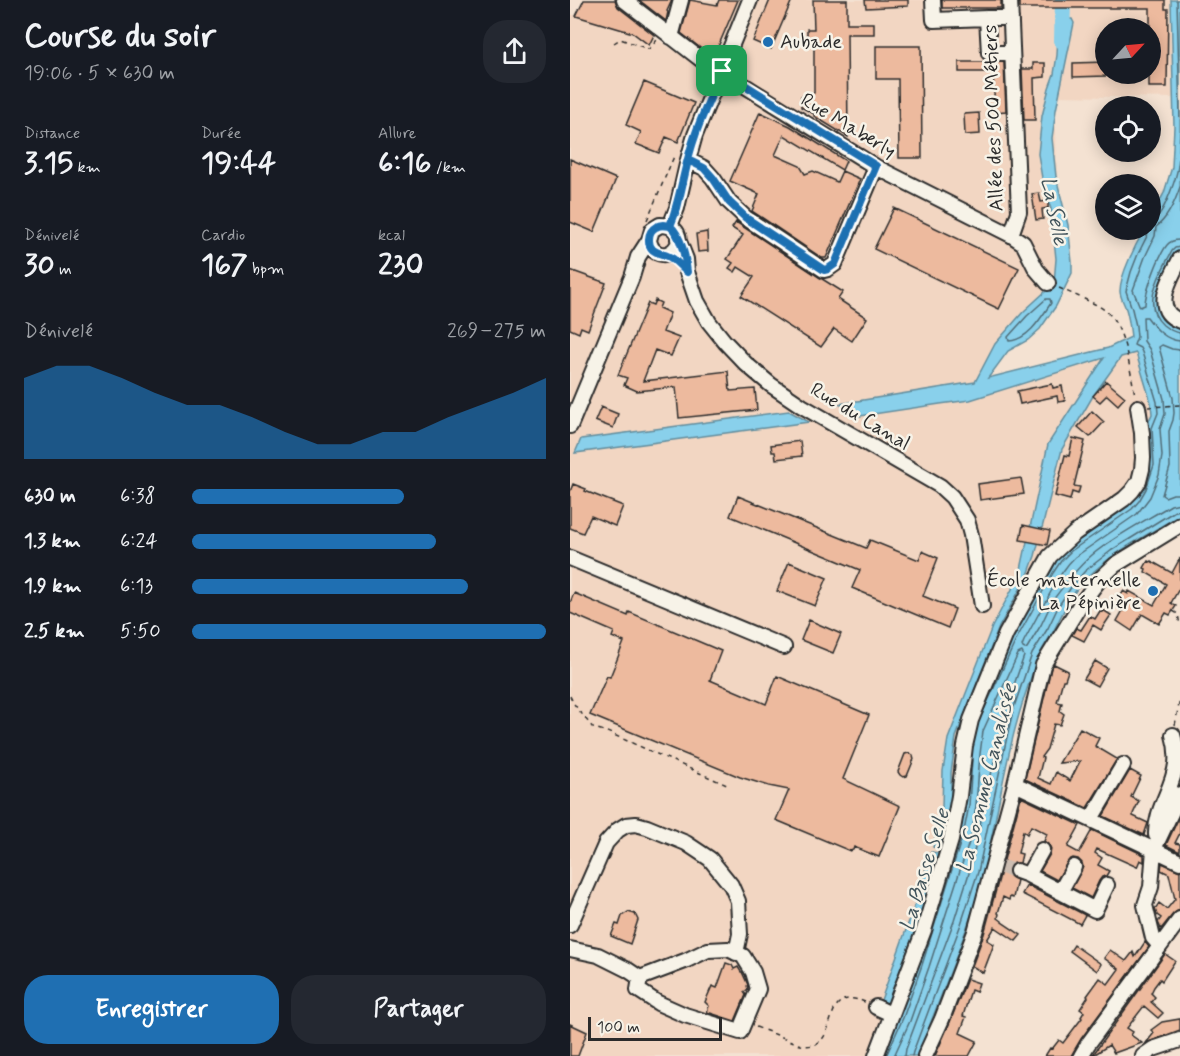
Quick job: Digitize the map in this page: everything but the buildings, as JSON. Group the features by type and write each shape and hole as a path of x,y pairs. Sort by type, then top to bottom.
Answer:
{"street":[{"name":"Rue Maberly","path":"624,0 708,65 722,71 876,166 1023,243 1036,269 1048,283"},
{"path":"668,35 681,0"},
{"path":"670,226 677,208 682,157 695,135 750,0"},
{"path":"933,0 934,20 1011,18"},
{"name":"Allée des 500 Métiers","path":"1010,0 1019,212 1011,235"},
{"path":"987,18 989,54 1012,53"},
{"path":"682,157 704,168 729,202 746,218 824,270 835,264 876,166"},
{"path":"570,426 632,277 638,257 649,240 652,230 660,225 670,226 676,232 678,239 676,248 670,253 642,263 632,277"},
{"name":"Rue du Canal","path":"678,239 686,259 687,272 709,322 746,364 771,385 940,486 952,497 967,520 982,606"},
{"path":"649,240 651,248 662,254"},
{"name":"Rue du Canal","path":"662,254 673,259 687,272"},
{"path":"1180,260 1164,293 1164,304 1167,311 1180,321"},
{"path":"876,1056 924,930 951,840 965,746 971,720 984,687 1006,634 1050,556 1075,533 1124,499 1139,481 1143,458 1144,407"},
{"path":"925,1056 942,1019 975,932 997,866 1043,665 1080,604 1099,579 1115,566 1180,525"},
{"path":"570,558 784,647"},
{"path":"1160,946 1153,938 1145,905 1151,887 1157,819 1176,766 1176,746 1173,735"},
{"path":"1091,819 1123,765"},
{"path":"1015,784 1155,846 1180,862"},
{"path":"1155,846 1180,794"},
{"path":"570,925 606,843 618,830 626,825 636,824 686,843 710,859 731,885 738,901 740,934 735,953"},
{"path":"1042,850 1022,873 1095,910 1107,885"},
{"path":"1060,892 1074,867"},
{"path":"1081,1056 1180,919"},
{"path":"570,949 598,956 640,978"},
{"path":"728,949 744,956 753,972 758,989 740,1032 685,1015 658,1003 638,990 640,978 708,950 728,949"},
{"path":"876,1007 891,1014"},
{"path":"1143,1056 1153,1049 1180,1040"}],"path":[{"path":"614,43 620,39 649,49 668,35"},
{"path":"646,224 682,157"},
{"path":"1065,291 1105,310 1115,321 1144,407 1180,405"},
{"path":"1173,611 1178,614 1180,625"},
{"path":"570,696 593,728 605,731 729,786"},
{"path":"1173,735 1180,699"},
{"path":"744,1022 801,1045 814,1044 823,1039 836,1005 845,999 855,998 876,1007"}],"shaded area":[{"path":"689,0 1172,0 1176,98 1055,96 1060,289 976,386 1139,343 1179,502 1058,570 883,1056 570,1056 570,14 632,32 650,44 653,37 716,77 729,44 687,9"}],"water":[{"name":"La Somme Canalisée","path":"1171,0 1180,0 1180,248 1158,300 1160,312 1168,321 1180,328 1180,515 1125,548 1099,567 1077,589 1067,604 1037,659 1028,686 1014,732 978,893 922,1046 917,1056 879,1056 916,963 967,739 1012,635 1056,557 1067,546 1128,504 1146,427 1152,414 1151,403 1136,353 1121,357 1093,396 1062,449 1035,556 1028,575 999,627 956,737 951,773 951,806 940,848 933,847 942,807 943,771 948,739 992,627 1020,574 1048,444 1104,358 970,400 860,416 839,404 975,382 995,344 1023,312 1054,283 1056,259 1051,209 1044,190 1038,154 1042,116 1054,74 1061,19 1072,19 1074,23 1052,138 1056,177 1068,225 1072,273 1056,306 1040,329 1028,340 1008,351 988,378 1108,348 1131,337 1128,316 1120,293 1121,284 1139,240 1161,240 1161,199 1172,167 1174,127"},
{"path":"789,411 809,422 575,453 581,439"},
{"path":"931,852 938,853 937,858 921,914 887,1008 880,1003"}],"waterway":[{"name":"La Selle","path":"1062,41 1063,0"}],"tunnel":[{"path":"1001,867 1017,871"}],"place":[{"name":"Aubade","path":"768,42"},
{"name":"École maternelle La Pépinière","path":"1153,591"}],"route":[{"path":"722,71 695,135 688,160 677,208 670,226 660,225 652,230 649,235 651,248 658,254 666,254 687,272 686,259 678,236 670,226 677,208 688,160 704,168 729,202 746,218 824,270 828,269 835,264 876,166 722,71"}],"water label":[{"name":"La Basse Selle","path":"925,870"}]}
